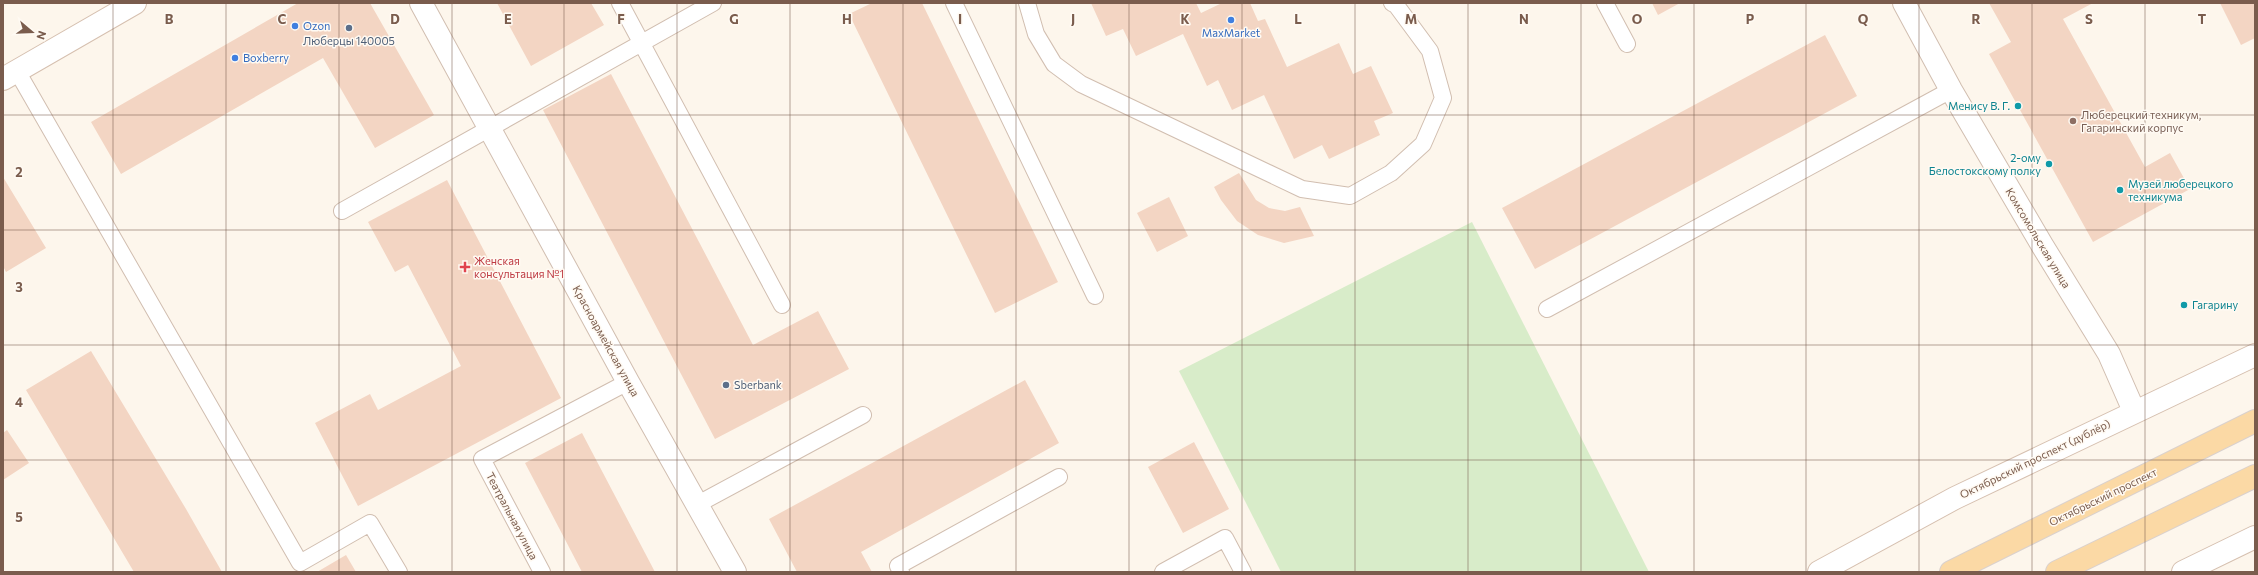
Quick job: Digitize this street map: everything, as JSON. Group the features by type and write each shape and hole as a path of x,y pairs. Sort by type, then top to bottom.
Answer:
{"main road":[{"name":"Октябрьский проспект","path":"1952,571 2255,421"},
{"path":"2057,572 2255,476"}],"street":[{"path":"10,75 135,3"},
{"name":"Красноармейская улица","path":"421,3 628,382 735,572"},
{"name":"Комсомольская улица","path":"1904,3 1951,90 2042,245 2109,354 2134,411"},
{"name":"Октябрьский проспект (дублёр)","path":"1819,572 1955,498 2134,411 2255,355"},
{"path":"2183,572 2255,537"}],"lane":[{"path":"620,3 782,305"},
{"path":"342,211 713,3"},
{"path":"954,3 1095,296"},
{"path":"1027,3 1036,34 1054,64 1081,84 1302,189 1350,196 1391,173 1423,144 1443,98 1430,51 1392,3"},
{"path":"1605,3 1627,44"},
{"path":"10,75 300,563 370,523 399,572"},
{"path":"1547,308 1951,90"},
{"name":"Театральная улица","path":"542,572 482,459 628,382"},
{"path":"698,504 863,415"},
{"path":"901,572 898,566 1059,477"},
{"path":"1163,572 1225,538 1243,572"}],"green space":[{"path":"1472,222 1649,572 1281,572 1179,371"}],"building":[{"path":"298,3 370,3 434,115 375,148 323,58 121,174 91,122"},
{"path":"497,3 591,3 604,25 531,66"},
{"path":"872,3 922,3 1058,282 995,313 849,14"},
{"path":"1091,3 1196,3 1201,13 1222,3 1250,3 1258,21 1265,19 1287,67 1339,43 1353,74 1371,66 1393,113 1374,121 1380,135 1329,159 1322,145 1294,159 1264,95 1232,110 1218,80 1207,86 1183,34 1136,56 1123,29 1106,36"},
{"path":"1652,3 1680,3 1658,15"},
{"name":"Люберецкий техникум, Гагаринский корпус","path":"1989,3 2093,3 2063,19 2145,167 2170,153 2190,189 2093,242 1989,54 2011,42"},
{"path":"2220,3 2255,3 2255,38 2241,45"},
{"path":"1825,35 1857,96 1535,269 1502,208"},
{"path":"611,74 753,345 818,311 849,369 715,439 543,110"},
{"path":"1239,173 1256,200 1269,208 1285,211 1300,207 1314,236 1284,243 1258,235 1237,221 1221,200 1214,187"},
{"path":"3,177 46,248 6,272 3,266"},
{"path":"447,180 561,398 358,506 315,423 370,394 378,410 461,366 408,265 395,272 368,222"},
{"path":"1169,197 1188,236 1157,252 1137,213"},
{"path":"91,351 222,572 134,572 26,390"},
{"path":"1025,380 1059,443 861,552 872,572 797,572 769,519"},
{"path":"7,430 29,463 3,480 3,433"},
{"path":"582,433 655,572 582,572 525,463"},
{"path":"1194,442 1229,509 1183,533 1148,467"},
{"path":"346,555 356,572 317,572"}],"place":[{"name":"MaxMarket","path":"1231,20"},
{"name":"Ozon","path":"295,26"},
{"name":"Люберцы 140005","path":"349,28"},
{"name":"Boxberry","path":"235,58"},
{"name":"Менису В. Г.","path":"2018,106"},
{"name":"Люберецкий техникум, Гагаринский корпус","path":"2073,121"},
{"name":"2-ому Белостокскому полку","path":"2049,164"},
{"name":"Музей люберецкого техникума","path":"2120,190"},
{"name":"Женская консультация №1","path":"465,267"},
{"name":"Гагарину","path":"2184,305"},
{"name":"Sberbank","path":"726,385"}]}
